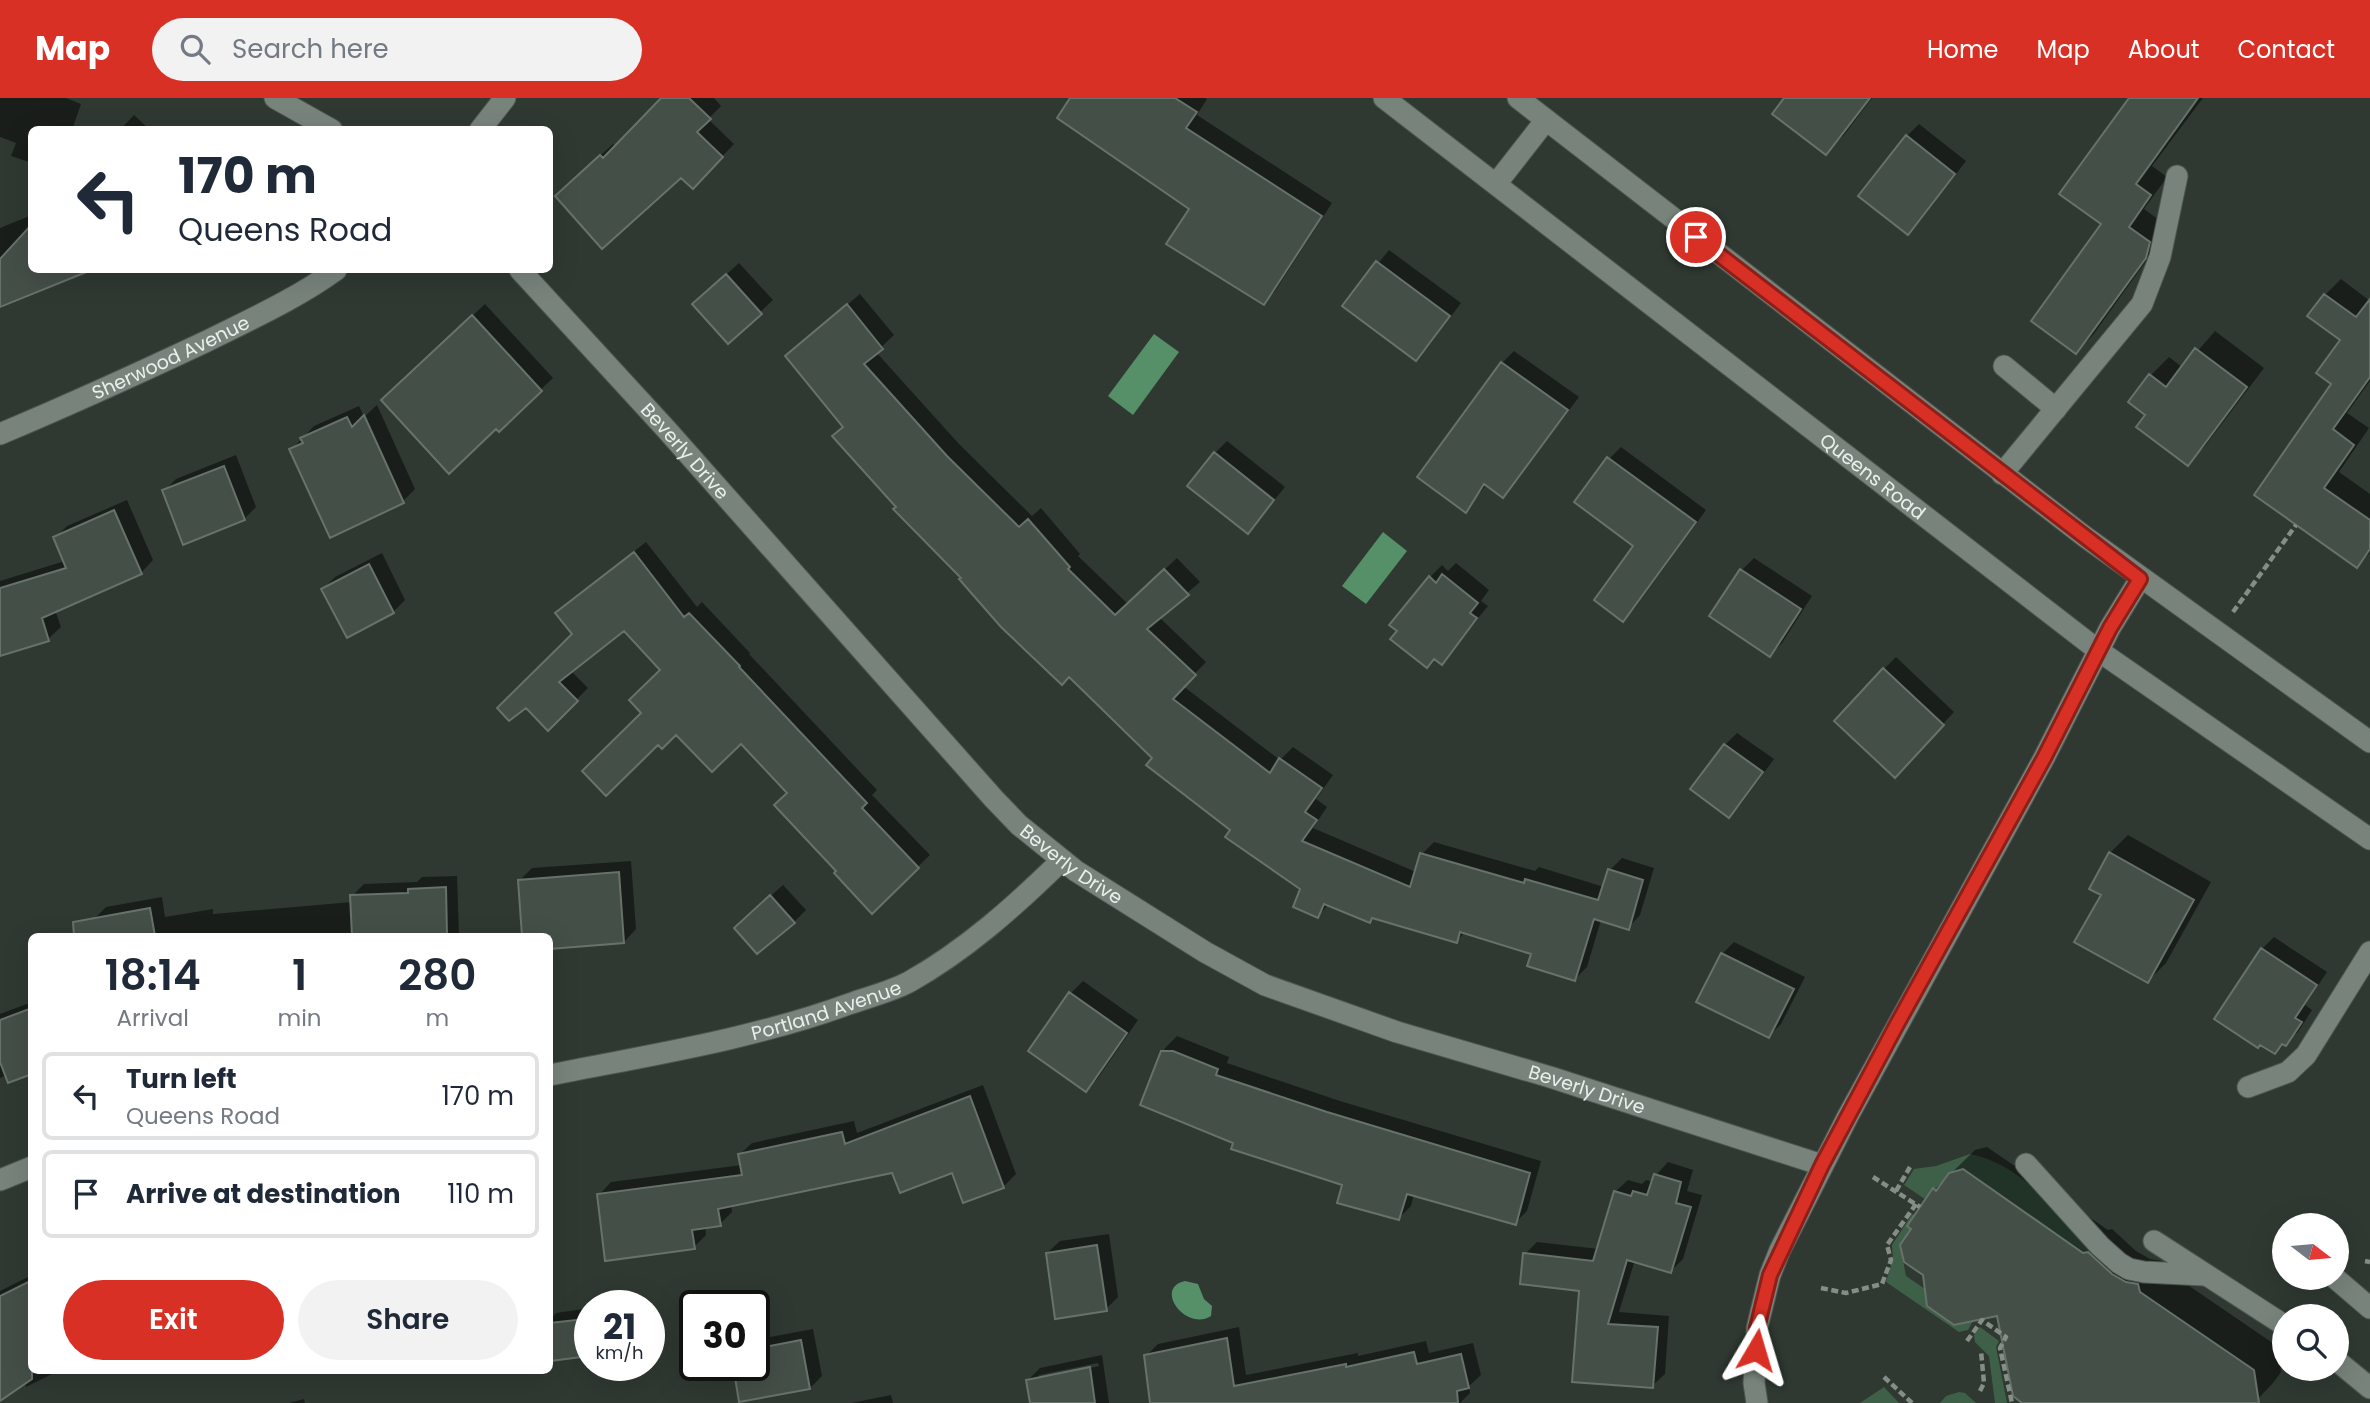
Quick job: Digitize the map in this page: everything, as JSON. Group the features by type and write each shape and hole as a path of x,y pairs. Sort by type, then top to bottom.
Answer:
{"street":[{"path":"275,98 325,126"},
{"path":"483,126 505,98"},
{"name":"Queens Road","path":"1384,98 2099,651 2370,839"},
{"path":"1518,98 2140,579 2370,742"},
{"path":"1496,184 1546,120"},
{"path":"2002,474 2142,304 2160,257 2177,176"},
{"name":"Sherwood Avenue","path":"0,434 110,387 220,334 265,312 331,273"},
{"name":"Beverly Drive","path":"523,273 631,390 994,799 1019,825 1062,860 1205,952 1265,985 1397,1032 1550,1077 1822,1165"},
{"path":"2004,366 2056,410"},
{"path":"1756,1403 1754,1383 1757,1328 1770,1275 1822,1165 2140,579"},
{"name":"Portland Avenue","path":"553,1074 809,1018 905,984 936,966 1003,917 1062,860"},
{"path":"2248,1087 2288,1072 2306,1055 2370,952"},
{"path":"2026,1164 2100,1246 2119,1263 2129,1269 2144,1272 2204,1275"},
{"path":"0,1180 28,1169"},
{"path":"2154,1241 2272,1318"},
{"path":"2349,1290 2370,1308"},
{"path":"2349,1371 2370,1388"}],"path":[{"path":"2228,619 2296,525"},
{"path":"1896,1191 1910,1167"},
{"path":"1821,1287 1846,1293 1882,1284 1891,1260 1887,1245 1918,1206 1873,1177"},
{"path":"1967,1341 1982,1320 2006,1338 2000,1348 2012,1403"},
{"path":"1980,1351 1984,1383 1980,1391"},
{"path":"1884,1377 1912,1403"}],"shaded area":[{"path":"1154,334 1179,352 1133,415 1108,396"},
{"path":"1383,532 1407,551 1366,604 1342,586"},
{"path":"1970,1154 2007,1168 2038,1192 2092,1252 2085,1261 2073,1246 1963,1170 1949,1173 1937,1191 1932,1189 1925,1199 1904,1185 1914,1169 1936,1166"},
{"path":"1912,1214 1915,1216 1911,1229 1900,1245 1906,1276 1925,1289 1927,1306 1954,1325 1973,1321 1968,1330 1959,1332 1886,1282 1893,1259 1892,1245"},
{"path":"1185,1281 1198,1284 1204,1299 1212,1306 1211,1316 1192,1318 1177,1307 1172,1292 1176,1285"},
{"path":"1980,1327 1999,1341 1996,1347 2007,1403 1995,1403 1989,1356 1975,1342 1974,1335"},
{"path":"1884,1387 1899,1403 1860,1403"},
{"path":"1965,1393 1976,1403 1940,1403 1946,1396"}],"building":[{"path":"661,98 689,98 711,119 697,132 723,157 693,189 681,178 602,249 555,196 600,155 603,158"},
{"path":"1070,98 1175,98 1197,112 1186,128 1322,216 1264,305 1166,244 1189,209 1057,118"},
{"path":"1784,98 1870,98 1826,155 1772,114"},
{"path":"2129,98 2198,98 2136,184 2151,195 2129,227 2150,242 2146,258 2076,354 2031,321 2101,224 2059,194"},
{"path":"1906,135 1955,174 1908,235 1858,196"},
{"path":"28,228 28,273 84,273 0,307 0,259"},
{"path":"1376,261 1450,316 1416,361 1342,306"},
{"path":"726,274 762,314 728,344 692,304"},
{"path":"2324,294 2356,317 2370,299 2370,377 2333,429 2354,445 2324,488 2370,520 2370,549 2357,568 2254,495 2331,384 2316,373 2340,340 2307,316"},
{"path":"847,304 883,349 864,364 947,456 1019,527 1028,519 1070,567 1068,569 1115,615 1164,569 1189,595 1147,629 1196,675 1173,699 1270,773 1279,758 1322,788 1305,812 1317,820 1302,841 1410,887 1420,853 1524,883 1525,879 1598,900 1608,869 1643,880 1629,930 1594,919 1575,981 1527,966 1531,954 1460,932 1457,943 1372,918 1370,923 1324,904 1318,918 1293,907 1300,889 1225,837 1230,830 1146,765 1152,758 1069,677 1062,685 1001,627 959,579 961,578 893,509 896,507 832,436 843,427 785,356"},
{"path":"472,315 542,391 499,432 496,429 449,474 381,400"},
{"path":"2195,348 2247,387 2188,466 2136,427 2145,415 2128,402 2149,374 2166,387"},
{"path":"1501,362 1568,410 1503,498 1484,484 1466,513 1417,477"},
{"path":"364,415 404,503 330,538 289,449 303,443 300,438 347,417 352,427"},
{"path":"1214,452 1274,500 1248,534 1187,486"},
{"path":"1607,457 1696,522 1623,622 1594,600 1633,546 1574,502"},
{"path":"224,466 245,520 183,545 162,490"},
{"path":"114,510 142,574 42,618 49,641 0,656 0,588 66,568 53,537"},
{"path":"634,552 684,617 689,613 740,666 867,803 862,808 919,868 872,914 774,805 787,793 741,744 712,772 676,735 662,749 658,745 606,796 582,771 641,713 629,700 660,670 624,631 559,682 578,701 548,731 526,708 509,721 497,708 572,634 555,613"},
{"path":"369,564 394,613 347,638 321,589"},
{"path":"1740,569 1801,609 1770,657 1709,616"},
{"path":"1442,574 1478,603 1470,613 1477,618 1442,665 1434,659 1427,668 1390,639 1397,631 1389,625 1429,576 1436,583"},
{"path":"1883,668 1944,725 1895,778 1834,721"},
{"path":"1724,744 1763,772 1729,818 1690,789"},
{"path":"2109,852 2194,900 2148,983 2074,942 2101,895 2089,889"},
{"path":"619,872 624,943 553,949 553,933 522,933 518,880"},
{"path":"446,887 447,933 352,933 350,895 408,893 408,889"},
{"path":"770,895 795,923 757,954 734,928"},
{"path":"150,908 154,933 74,933 73,922"},
{"path":"2261,948 2317,985 2295,1018 2302,1022 2286,1046 2282,1044 2275,1054 2260,1045 2258,1048 2214,1019"},
{"path":"1721,953 1794,989 1769,1038 1696,1002"},
{"path":"1069,992 1127,1033 1086,1092 1028,1051"},
{"path":"28,1010 28,1076 8,1083 0,1062 0,1020"},
{"path":"1161,1051 1173,1051 1218,1069 1216,1075 1327,1112 1530,1173 1516,1225 1407,1194 1399,1220 1337,1203 1342,1185 1231,1149 1233,1143 1140,1105"},
{"path":"970,1096 1004,1188 963,1203 952,1173 900,1193 892,1173 718,1209 721,1226 692,1230 695,1249 605,1261 597,1194 742,1175 738,1154 842,1132 845,1144"},
{"path":"1963,1169 2083,1253 2088,1252 2112,1274 2126,1282 2138,1284 2140,1292 2254,1370 2259,1403 2022,1403 2013,1396 1997,1316 1954,1325 1927,1306 1923,1275 1904,1262 1900,1245 1911,1229 1907,1226 1933,1188 1936,1191 1949,1173"},
{"path":"1654,1174 1681,1182 1676,1203 1691,1207 1671,1273 1627,1260 1608,1324 1658,1327 1653,1388 1572,1382 1579,1291 1520,1284 1523,1253 1593,1261 1614,1191 1631,1196 1633,1191 1647,1195"},
{"path":"1097,1245 1107,1311 1055,1319 1046,1253"},
{"path":"28,1282 28,1374 32,1374 32,1379 0,1401 0,1296"},
{"path":"574,1320 574,1358 553,1361 553,1323"},
{"path":"1227,1338 1234,1386 1346,1364 1346,1367 1414,1352 1417,1364 1461,1354 1469,1388 1457,1391 1458,1403 1150,1403 1144,1355"},
{"path":"801,1340 810,1389 739,1402 736,1381 770,1381 770,1346"},
{"path":"1090,1367 1095,1403 1030,1403 1026,1380"}],"route":[{"path":"1696,237 2140,579 2110,628 2044,758 1822,1165 1770,1275 1757,1328 1756,1350"}]}
